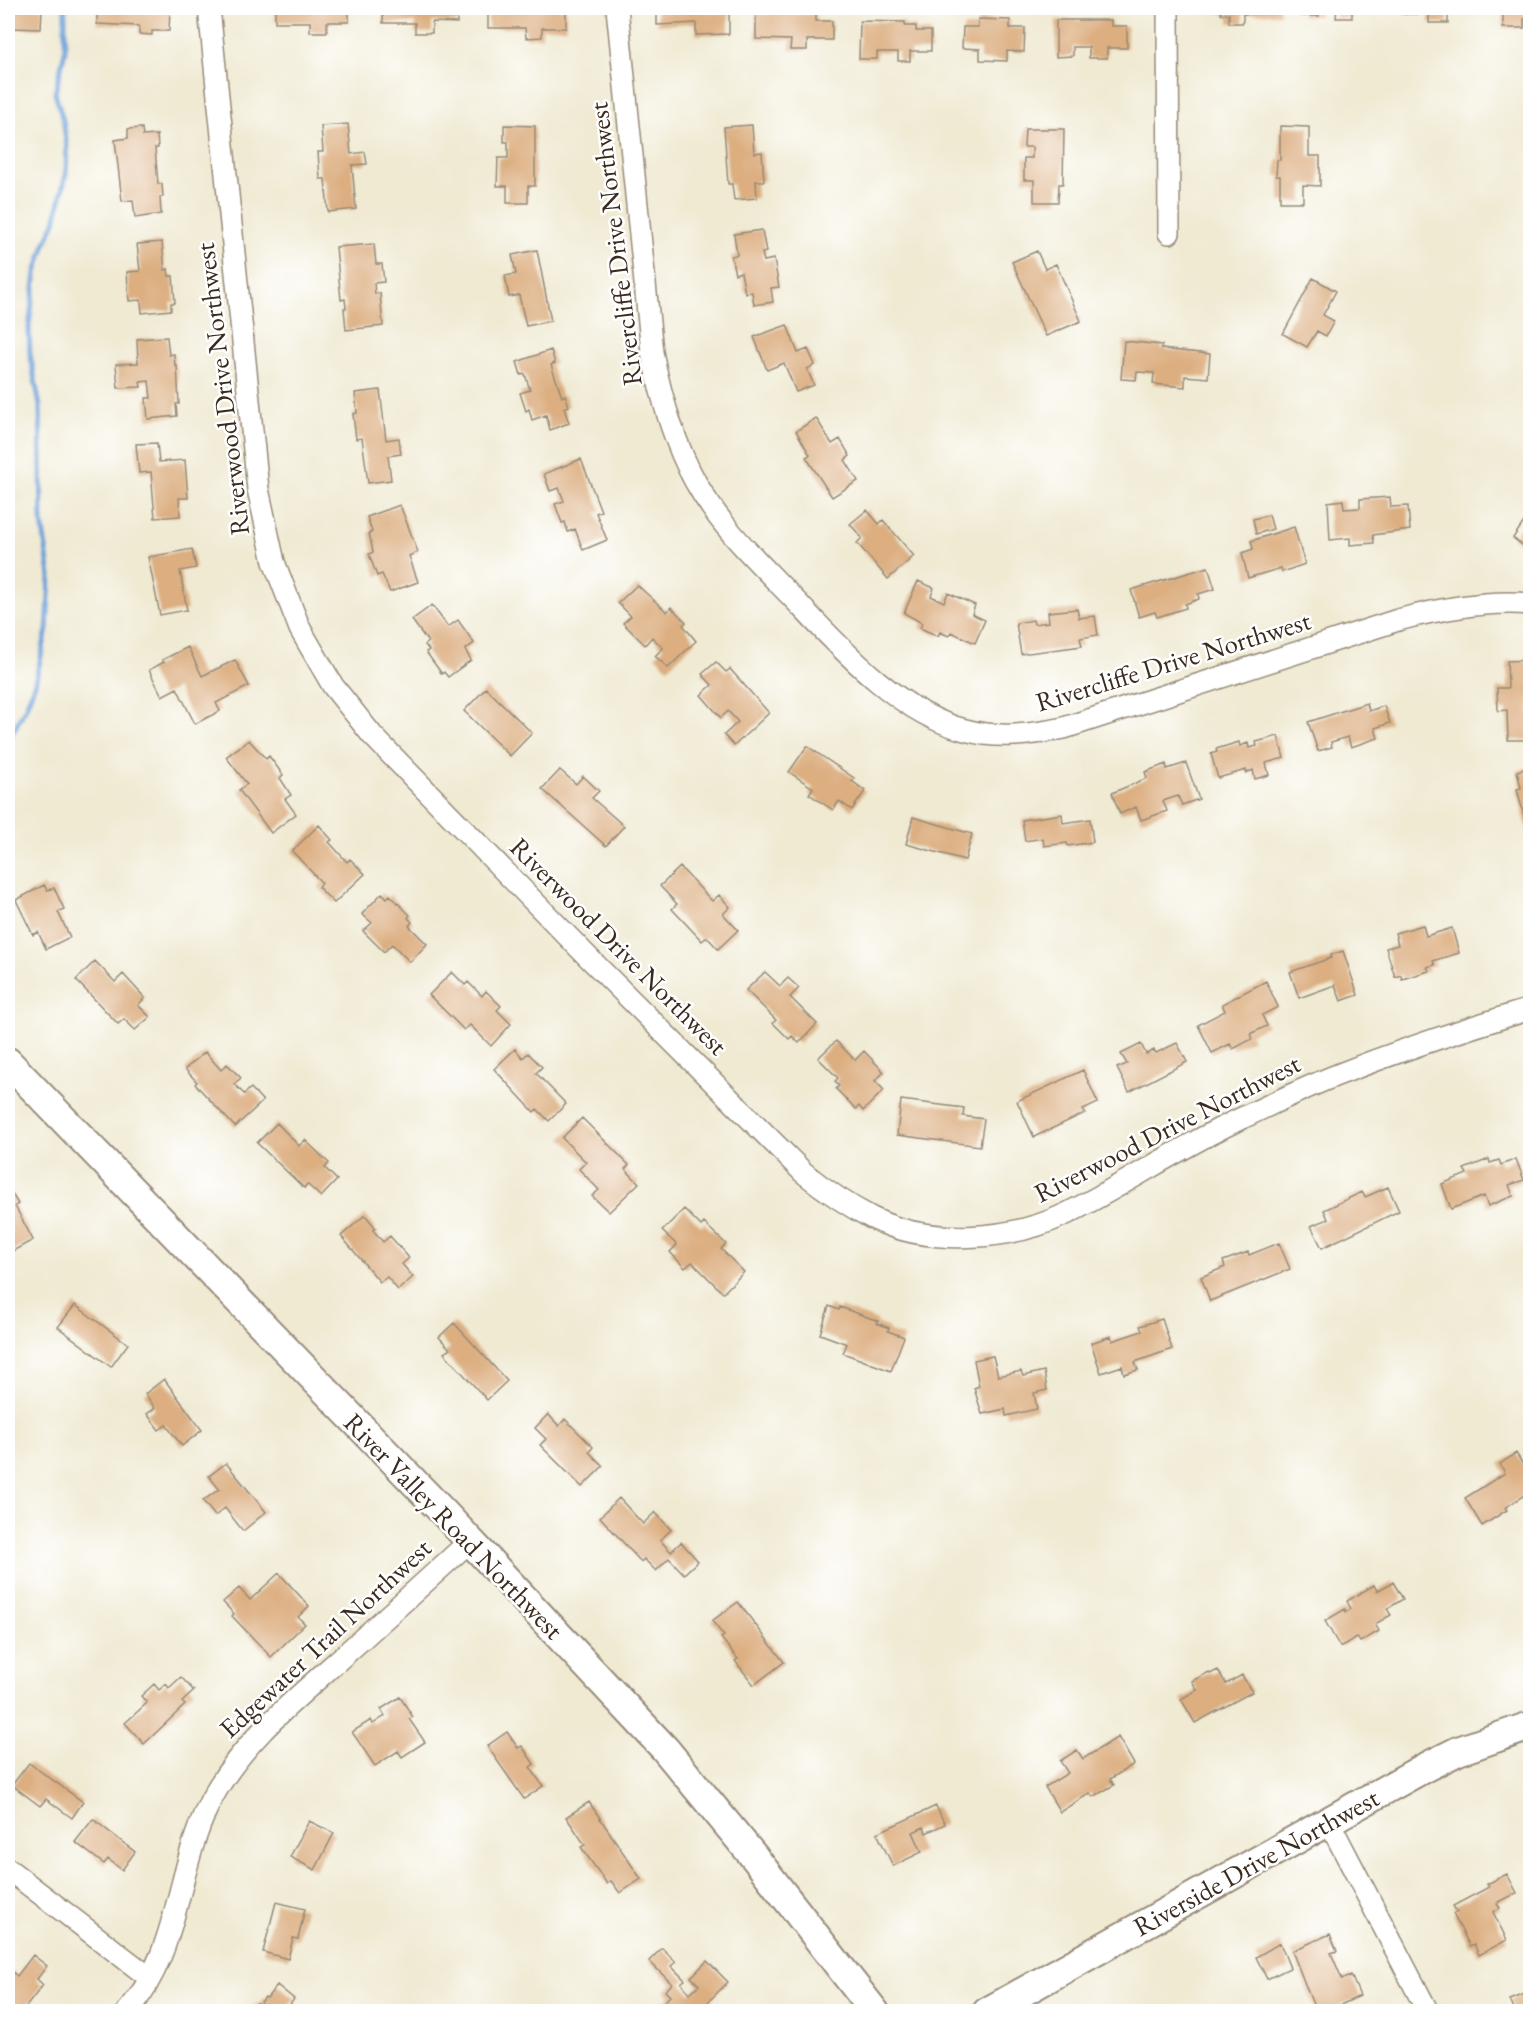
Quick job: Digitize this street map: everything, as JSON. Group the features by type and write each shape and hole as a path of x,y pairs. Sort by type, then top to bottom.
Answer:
{"street":[{"name":"Riverwood Drive Northwest","path":"209,8 258,489 273,562 300,629 333,686 372,735 585,954 804,1173 832,1196 874,1219 924,1234 975,1237 1027,1228 1064,1214 1240,1119 1343,1072 1426,1042 1530,1009"},
{"name":"Rivercliffe Drive Northwest","path":"617,8 652,352 659,389 672,431 695,482 730,533 850,657 908,705 935,720 965,730 999,736 1030,735 1064,728 1432,611 1482,605 1530,604"},
{"path":"1168,8 1169,233"},
{"name":"River Valley Road Northwest","path":"8,1062 470,1541 665,1749 755,1858 875,2012"},
{"name":"Edgewater Trail Northwest","path":"127,2012 150,1978 171,1930 189,1857 200,1825 216,1791 234,1763 268,1724 470,1541"},
{"name":"Riverside Drive Northwest","path":"987,2012 1424,1768 1458,1751 1530,1726"},
{"path":"1329,1822 1428,2012"},
{"path":"8,1869 150,1978"}],"building":[{"path":"8,8 42,8 41,29 11,28 10,37 8,37"},
{"path":"97,8 170,8 169,31 152,31 152,35 139,34 139,26 97,24"},
{"path":"275,8 349,8 349,22 327,22 327,32 310,32 310,22 275,22"},
{"path":"383,8 457,8 457,23 432,22 432,33 415,33 415,23 383,23"},
{"path":"488,8 566,8 566,28 542,28 542,37 526,38 525,28 488,28"},
{"path":"657,8 729,8 729,34 696,35 696,23 657,25"},
{"path":"1221,8 1280,8 1280,14 1243,14 1243,23 1229,23 1229,14 1221,14"},
{"path":"1302,8 1319,8 1319,16 1302,16"},
{"path":"1337,8 1352,8 1352,18 1336,18"},
{"path":"1402,8 1478,8 1478,13 1448,13 1448,23 1429,23 1429,14 1402,14"},
{"path":"1503,8 1530,8 1530,19 1524,19 1524,28 1503,28"},
{"path":"756,13 816,14 816,21 832,21 832,40 807,40 807,50 790,50 791,40 756,39"},
{"path":"978,19 1010,20 1010,28 1025,28 1024,52 1007,51 1007,61 980,60 980,49 962,48 963,27 978,27"},
{"path":"1056,20 1111,20 1111,26 1127,26 1127,48 1107,48 1107,58 1089,58 1089,47 1073,47 1073,56 1056,57"},
{"path":"860,21 905,22 905,26 916,26 916,31 931,31 931,51 910,51 910,61 898,61 898,52 877,52 877,59 859,59"},
{"path":"348,124 351,154 365,152 367,164 352,165 356,209 328,212 325,179 320,179 318,152 323,152 321,126"},
{"path":"504,125 535,126 535,186 528,186 528,203 507,203 507,186 497,186 498,158 508,158 508,142 504,142"},
{"path":"752,125 754,153 762,152 764,181 756,181 757,198 734,200 732,184 728,184 724,127"},
{"path":"1280,126 1309,127 1309,156 1320,156 1320,186 1303,185 1303,202 1280,202 1280,176 1276,176 1277,160 1280,160"},
{"path":"142,128 143,136 157,135 158,148 155,148 158,184 162,184 163,197 160,197 161,214 135,218 133,200 122,201 115,140 128,138 128,129"},
{"path":"1025,129 1064,129 1063,184 1059,184 1058,202 1034,202 1034,180 1024,180 1024,158 1032,158 1032,147 1024,147"},
{"path":"762,230 766,252 762,253 764,261 774,259 779,287 771,288 773,302 754,305 752,292 745,293 741,272 735,274 731,256 737,255 734,234"},
{"path":"162,242 165,270 168,269 169,276 173,276 175,303 171,303 171,310 142,313 141,300 129,301 127,272 140,271 137,244"},
{"path":"374,244 376,264 382,264 384,282 374,283 375,294 380,293 383,326 346,330 345,299 341,300 336,247"},
{"path":"537,250 551,321 526,326 519,295 509,297 505,276 516,274 512,255"},
{"path":"1037,251 1045,269 1056,264 1081,321 1046,336 1012,262"},
{"path":"1313,278 1336,291 1323,315 1334,321 1326,336 1317,331 1307,347 1283,334"},
{"path":"787,325 798,353 808,349 815,365 807,369 814,385 796,392 784,363 767,370 754,337"},
{"path":"167,337 169,355 174,354 175,366 177,365 179,404 176,404 177,416 148,419 146,398 151,398 149,381 140,382 141,387 118,388 116,364 138,363 137,339"},
{"path":"1124,341 1162,345 1161,349 1210,354 1208,378 1185,376 1185,387 1153,384 1154,373 1137,372 1136,380 1121,379"},
{"path":"551,350 555,363 551,365 562,397 565,395 569,406 564,408 569,423 550,430 546,415 532,420 529,409 526,411 520,393 530,390 525,374 521,375 517,362"},
{"path":"380,390 386,440 399,438 401,454 388,456 391,480 368,483 362,438 356,439 353,414 357,413 355,393"},
{"path":"816,418 832,444 840,439 850,456 845,460 858,481 832,497 806,457 810,455 796,431"},
{"path":"157,443 159,462 185,460 188,498 179,498 180,516 155,518 151,472 139,473 136,444"},
{"path":"581,459 601,511 596,513 607,540 583,550 575,529 568,532 565,522 562,523 555,504 564,501 559,488 550,491 544,474"},
{"path":"1390,497 1391,507 1408,506 1410,530 1373,535 1374,543 1350,545 1350,538 1330,540 1328,502 1343,500 1344,509 1360,508 1360,499"},
{"path":"400,505 418,552 409,556 418,582 390,592 382,574 377,576 369,554 373,552 369,533 372,532 367,517"},
{"path":"867,510 879,524 883,520 914,556 888,579 857,543 862,538 850,524"},
{"path":"1530,513 1530,551 1513,538"},
{"path":"1269,515 1273,529 1256,534 1253,519"},
{"path":"1294,527 1305,564 1282,572 1281,568 1248,578 1242,553 1253,549 1251,541"},
{"path":"192,549 196,568 180,571 187,610 160,615 148,557"},
{"path":"1208,567 1215,589 1198,594 1199,599 1185,604 1186,608 1157,617 1155,612 1139,617 1131,590"},
{"path":"918,581 934,588 931,596 944,602 948,593 975,605 972,614 985,620 975,643 951,632 949,636 940,632 938,636 920,628 922,623 904,613"},
{"path":"637,585 667,612 671,607 686,622 683,625 696,641 668,668 655,656 663,648 652,637 645,645 623,623 631,616 618,603"},
{"path":"432,605 448,627 458,620 474,643 465,650 471,660 448,677 444,672 442,674 426,652 429,650 425,645 428,642 412,620"},
{"path":"1077,609 1079,618 1095,616 1098,635 1080,638 1082,646 1021,654 1016,623 1033,620 1034,624 1049,622 1048,612"},
{"path":"188,647 202,676 235,660 249,686 216,703 220,711 195,724 177,688 162,696 149,670 164,662 162,660"},
{"path":"1530,660 1530,740 1508,740 1507,710 1498,711 1497,688 1508,688 1507,661"},
{"path":"716,662 726,672 730,669 769,713 734,746 724,735 738,722 728,711 721,718 701,695 712,685 702,674"},
{"path":"486,688 532,733 510,756 464,711"},
{"path":"1367,703 1369,711 1384,706 1390,723 1375,728 1378,738 1351,747 1348,737 1331,742 1332,747 1318,751 1308,722"},
{"path":"1278,736 1284,758 1266,763 1269,775 1255,779 1253,770 1246,773 1246,770 1218,778 1211,754 1217,752 1216,749 1239,742 1240,746 1248,743 1249,748 1257,746 1256,742"},
{"path":"249,740 266,759 269,756 283,775 280,778 291,795 285,799 296,814 271,833 239,790 247,784 226,757"},
{"path":"807,746 854,778 852,781 865,791 852,810 839,801 833,810 809,794 813,788 789,772"},
{"path":"1186,763 1199,799 1182,805 1178,796 1163,801 1167,811 1141,820 1136,807 1120,814 1112,793 1147,778 1145,772 1166,764 1167,769"},
{"path":"1530,767 1530,831 1528,832 1517,789 1521,788 1517,771"},
{"path":"560,770 576,784 583,776 599,791 592,798 624,826 606,846 542,789"},
{"path":"1062,814 1063,823 1090,819 1093,842 1068,846 1067,843 1044,846 1043,838 1025,841 1022,820"},
{"path":"913,817 972,834 965,860 906,844"},
{"path":"319,825 332,840 329,842 347,862 350,859 365,874 334,903 318,887 322,883 292,851"},
{"path":"680,867 712,901 719,895 730,907 723,914 738,930 718,949 707,937 702,941 672,909 677,904 660,886"},
{"path":"44,885 47,890 54,888 64,909 58,912 70,937 46,949 38,932 33,935 16,900"},
{"path":"382,893 387,898 390,895 410,915 408,918 412,922 409,926 427,944 410,962 392,944 384,952 363,931 372,923 362,914"},
{"path":"1423,925 1426,936 1452,928 1459,953 1433,961 1435,965 1427,967 1429,971 1402,979 1401,975 1395,977 1386,948 1398,945 1395,933"},
{"path":"1343,951 1358,995 1341,1001 1335,985 1299,998 1290,972 1331,958 1331,955"},
{"path":"95,961 115,982 123,974 145,998 138,1005 150,1017 135,1030 124,1019 118,1024 76,980"},
{"path":"452,972 465,985 468,982 482,996 486,991 501,1006 497,1010 511,1024 491,1046 470,1025 464,1030 429,995"},
{"path":"765,972 780,986 788,978 799,988 790,997 817,1024 799,1043 792,1036 789,1039 773,1023 776,1020 746,990"},
{"path":"1266,981 1278,1007 1262,1015 1267,1026 1250,1034 1252,1039 1233,1049 1230,1044 1212,1053 1198,1025 1225,1011 1222,1004"},
{"path":"836,1041 855,1060 864,1051 884,1072 875,1081 884,1090 863,1111 859,1106 856,1109 836,1089 839,1086 835,1081 838,1078 818,1058"},
{"path":"1177,1043 1187,1062 1129,1092 1117,1068 1127,1064 1121,1054 1141,1044 1146,1054 1154,1050 1156,1053"},
{"path":"515,1049 523,1058 528,1053 542,1067 536,1073 566,1104 549,1121 537,1109 534,1112 494,1069"},
{"path":"205,1052 221,1070 227,1064 241,1078 234,1084 244,1094 251,1088 263,1101 235,1127 195,1084 197,1082 185,1069"},
{"path":"1083,1070 1098,1103 1083,1110 1085,1113 1034,1137 1017,1101"},
{"path":"901,1100 964,1108 963,1116 984,1119 980,1146 897,1135"},
{"path":"582,1118 629,1165 625,1169 639,1183 609,1212 592,1196 599,1190 579,1169 586,1162 562,1138"},
{"path":"277,1123 299,1146 305,1140 329,1163 325,1168 337,1180 321,1197 307,1184 304,1188 257,1143"},
{"path":"1489,1159 1490,1163 1499,1160 1501,1165 1516,1159 1524,1180 1509,1185 1513,1196 1488,1206 1484,1196 1451,1209 1442,1184 1467,1174 1464,1169"},
{"path":"8,1187 33,1240 13,1251 8,1241"},
{"path":"1388,1187 1399,1211 1322,1248 1311,1226 1328,1219 1324,1210 1362,1192 1365,1197"},
{"path":"684,1209 701,1226 704,1223 726,1244 721,1249 744,1272 723,1293 692,1262 685,1268 670,1252 677,1245 662,1231"},
{"path":"365,1215 376,1228 373,1230 383,1242 390,1236 409,1258 402,1264 413,1277 398,1290 387,1277 380,1282 341,1236"},
{"path":"1279,1243 1290,1269 1210,1301 1201,1277 1225,1267 1223,1261 1248,1252 1249,1255"},
{"path":"75,1305 128,1344 111,1367 58,1327"},
{"path":"829,1306 839,1310 840,1307 878,1321 877,1323 889,1328 888,1331 904,1337 891,1371 843,1353 847,1344 820,1334"},
{"path":"1162,1319 1172,1349 1135,1362 1138,1370 1124,1374 1122,1366 1101,1373 1091,1343 1111,1336 1112,1341 1142,1331 1140,1326"},
{"path":"454,1323 507,1381 487,1400 444,1353 450,1349 439,1337"},
{"path":"993,1356 998,1376 1021,1371 1023,1376 1044,1371 1047,1390 1034,1393 1037,1409 1006,1416 1005,1409 982,1414 974,1388 979,1386 974,1360"},
{"path":"164,1379 202,1430 182,1446 166,1425 159,1430 147,1414 155,1408 145,1394"},
{"path":"548,1414 559,1426 565,1419 593,1447 589,1452 603,1466 582,1487 540,1445 546,1439 535,1428"},
{"path":"1516,1453 1530,1476 1530,1491 1505,1508 1507,1510 1482,1526 1465,1498 1505,1473 1500,1464"},
{"path":"226,1463 266,1512 243,1531 225,1508 215,1516 203,1501 219,1489 209,1476"},
{"path":"619,1498 643,1524 655,1512 671,1530 660,1540 671,1552 681,1542 698,1561 684,1574 669,1558 656,1571 644,1559 641,1562 600,1517"},
{"path":"279,1573 309,1606 298,1617 305,1624 271,1657 232,1616 234,1614 223,1602 239,1588 250,1600"},
{"path":"1393,1582 1403,1599 1387,1609 1391,1615 1375,1624 1379,1631 1360,1642 1357,1637 1340,1647 1325,1621 1345,1609 1346,1612 1351,1609 1347,1601 1374,1585 1377,1591"},
{"path":"738,1602 784,1662 754,1685 735,1661 738,1659 721,1638 724,1636 712,1621"},
{"path":"1218,1670 1226,1684 1242,1675 1252,1692 1195,1723 1181,1699 1197,1690 1192,1681"},
{"path":"181,1677 194,1691 182,1702 185,1705 144,1744 125,1723 147,1703 141,1696 154,1684 159,1690 166,1684 169,1688"},
{"path":"400,1697 413,1717 409,1719 425,1742 402,1757 398,1751 375,1766 352,1732 371,1720 373,1724 385,1716 381,1709"},
{"path":"507,1732 518,1748 522,1746 534,1764 530,1767 543,1786 524,1799 487,1746"},
{"path":"1118,1737 1134,1764 1110,1779 1114,1785 1093,1797 1090,1793 1060,1812 1045,1787 1068,1773 1060,1761 1077,1750 1083,1759"},
{"path":"29,1763 83,1802 72,1818 46,1799 40,1806 12,1785"},
{"path":"589,1802 641,1879 620,1893 611,1881 607,1884 581,1847 585,1845 566,1817"},
{"path":"936,1806 945,1824 926,1833 924,1827 913,1832 922,1852 893,1866 877,1833"},
{"path":"93,1819 135,1852 122,1870 108,1859 104,1864 75,1842"},
{"path":"309,1821 334,1833 315,1870 290,1857"},
{"path":"1507,1874 1517,1893 1497,1903 1500,1908 1493,1912 1507,1940 1479,1955 1474,1944 1470,1946 1453,1914 1457,1912 1453,1906 1489,1887 1487,1884"},
{"path":"276,1902 305,1909 298,1939 293,1938 288,1959 263,1952"},
{"path":"1330,1934 1337,1951 1331,1953 1342,1979 1351,1975 1360,1996 1325,2012 1316,2012 1292,1951"},
{"path":"1280,1943 1290,1968 1267,1979 1256,1957"},
{"path":"662,1948 676,1962 671,1966 685,1980 681,1983 690,1993 699,1985 691,1977 707,1961 728,1982 698,2012 649,2012 653,2007 656,2010 670,1996 665,1991 672,1984 649,1961"},
{"path":"33,1955 47,1966 37,1979 43,1985 22,2012 8,2012 8,1971 9,1969 17,1976"},
{"path":"277,1985 294,1999 285,2012 250,2012 257,2003 259,2005 265,1997 267,1998"},
{"path":"1530,1992 1530,2012 1515,2012 1510,2000"}],"waterway":[{"path":"8,741 25,709 35,683 47,630 50,576 42,522 40,406 30,354 29,327 36,273 55,222 66,174 67,147 63,120 55,93 65,51 65,8"}]}
